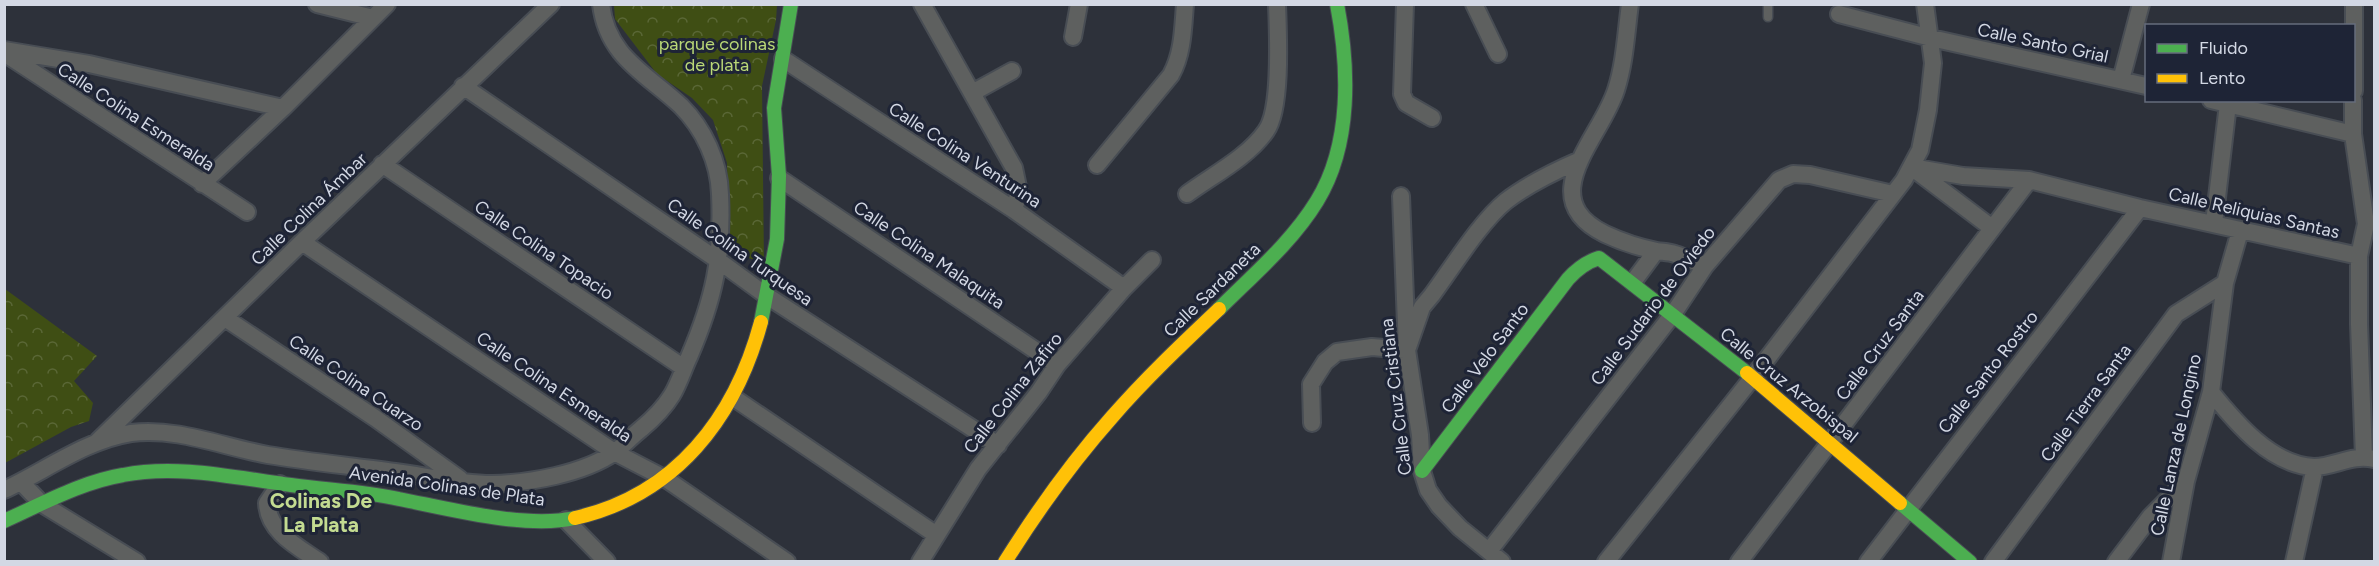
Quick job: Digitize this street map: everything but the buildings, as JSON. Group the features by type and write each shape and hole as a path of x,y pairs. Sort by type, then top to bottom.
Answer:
{"street":[{"path":"317,4 373,18"},
{"path":"202,184 283,108 387,4"},
{"name":"Calle Colina Ámbar","path":"96,443 382,164 551,4"},
{"name":"Avenida Colinas de Plata","path":"4,490 96,443 131,434 163,432 240,450 304,461 490,484 524,482 555,476 591,464 614,452 656,417 672,394 684,368 712,296 719,261 720,191 713,158 702,132 681,107 628,63 611,39 601,4"},
{"name":"Avenida Colinas de Plata","path":"4,521 112,477 139,472 187,471 372,494 492,515 566,520 606,510 638,496 666,479 704,439 734,398 756,342 775,254 779,178 775,99 791,21 791,4"},
{"path":"922,4 1017,176 1019,192 1014,210"},
{"path":"1073,37 1079,4"},
{"path":"1097,165 1171,75 1181,52 1185,4"},
{"name":"Calle Sardaneta","path":"1005,561 1031,519 1082,453 1150,375 1289,240 1311,211 1326,185 1336,153 1344,103 1344,58 1337,4"},
{"path":"1405,4 1402,93 1406,104 1432,118"},
{"path":"1474,4 1498,54"},
{"path":"1630,4 1623,61 1616,91 1602,123 1578,161 1572,182 1575,208 1583,219 1606,234 1656,251 1674,253 1705,266"},
{"path":"1606,561 1753,377 1893,194 1911,167 1920,150 1928,110 1933,63 1925,4"},
{"path":"2121,80 2141,4"},
{"path":"2354,4 2354,24"},
{"path":"1187,194 1245,152 1267,130 1277,94 1274,7"},
{"name":"Calle Santo Grial","path":"1839,14 1931,39 2145,86"},
{"name":"Calle Colina Esmeralda","path":"4,52 89,64 283,108"},
{"name":"Calle Colina Esmeralda","path":"4,52 247,212"},
{"name":"Calle Colina Venturina","path":"783,59 1014,210 1124,288"},
{"path":"972,93 1012,71"},
{"name":"Calle Colina Turquesa","path":"463,86 767,296 998,445"},
{"path":"2220,102 2353,134"},
{"path":"2211,392 2236,422 2283,459 2315,467 2369,458 2359,324 2359,256 2366,224 2353,134 2353,102"},
{"path":"2214,223 2228,104"},
{"path":"1312,423 1311,384 1325,362 1337,352 1372,347 1407,350 1422,307 1488,219 1504,202 1525,187 1578,161"},
{"name":"Calle Colina Topacio","path":"382,164 684,368"},
{"path":"1911,167 1992,228"},
{"name":"Calle Reliquias Santas","path":"1911,167 1963,176 2029,180 2140,208 2359,256"},
{"name":"Calle Sudario de Oviedo","path":"1496,556 1673,314 1705,266 1779,180 1793,174 1810,175 1893,194"},
{"name":"Calle Colina Malaquita","path":"779,178 1058,364"},
{"name":"Calle Cruz Santa","path":"1738,561 2029,180"},
{"name":"Calle Cruz Cristiana","path":"1401,196 1407,350 1420,435 1422,471 1428,490 1439,506 1460,528 1496,556"},
{"name":"Calle Santo Rostro","path":"1868,561 2140,208"},
{"name":"Calle Lanza de Longino","path":"2171,561 2186,481 2211,392 2224,284 2240,231"},
{"name":"Calle Colina Esmeralda","path":"302,242 614,452 666,479 787,561"},
{"path":"1633,282 1656,251"},
{"name":"Calle Cruz Arzobispal","path":"1578,268 1588,260 1599,258 1633,282 1753,377 1970,561"},
{"name":"Calle Colina Zafiro","path":"920,561 978,469 1058,364 1124,288 1152,260"},
{"name":"Calle Velo Santo","path":"1422,471 1578,268"},
{"name":"Calle Tierra Santa","path":"1993,561 2176,314 2224,284"},
{"name":"Calle Colina Cuarzo","path":"225,318 375,418 463,481"},
{"path":"734,398 935,534"},
{"path":"2294,561 2315,467"},
{"path":"2116,561 2150,517 2186,481"},
{"path":"21,482 42,504 137,561"},
{"path":"280,484 267,503 271,523 279,532 320,561"},
{"path":"566,520 607,561"}],"lane":[{"path":"1768,4 1768,17"}],"green space":[{"name":"parque colinas de plata","path":"614,5 777,5 762,86 764,264 729,250 727,163 713,120 692,98 657,74 615,19"},
{"path":"5,289 97,356 74,381 93,403 89,421 71,427 5,463"}],"traffic: fast":[{"path":"761,322 777,239 779,176 774,108 791,4"},
{"path":"1219,309 1296,230 1317,201 1328,179 1337,155 1345,105 1344,53 1337,4"},
{"path":"1422,471 1568,279 1582,266 1599,258 1747,373"},
{"path":"4,521 62,494 107,478 165,471 207,473 372,494 511,519 555,521 575,518"},
{"path":"1900,503 1970,562"}],"traffic: slow":[{"path":"1005,562 1056,487 1097,434 1151,375 1219,309"},
{"path":"575,518 611,507 643,491 671,471 696,447 717,420 735,390 750,357 761,322"},
{"path":"1747,373 1900,503"}],"district":[{"name":"Colinas De La Plata","path":"321,512"}]}
